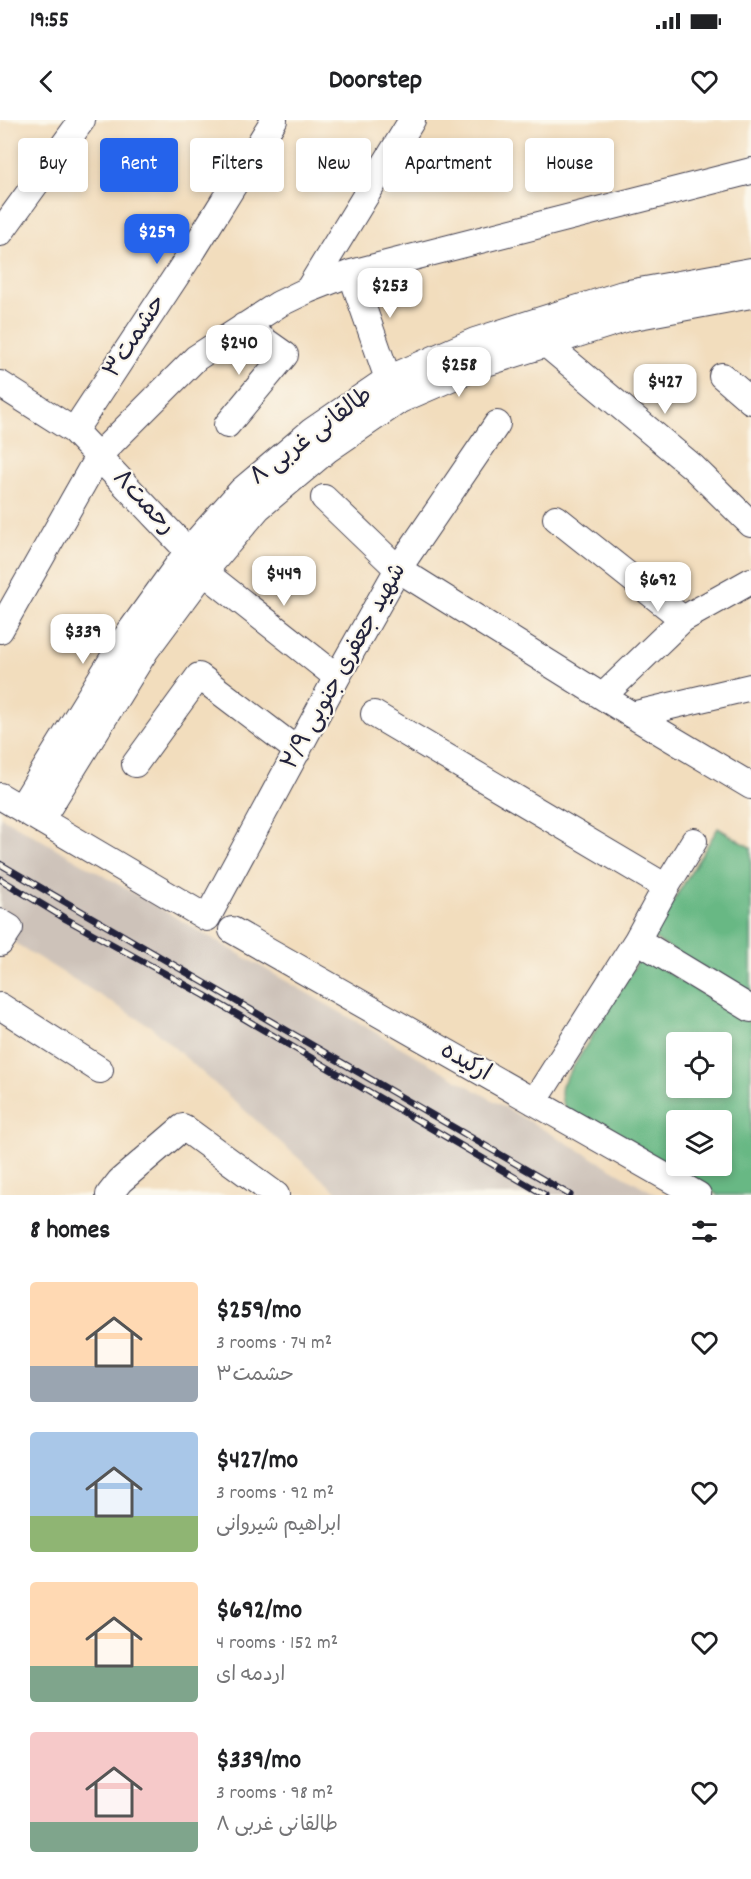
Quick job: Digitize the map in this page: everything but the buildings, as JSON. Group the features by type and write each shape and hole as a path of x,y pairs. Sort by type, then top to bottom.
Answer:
{"street":[{"path":"0,233 82,120"},
{"name":"حشمت۳","path":"74,431 187,259 274,120"},
{"path":"308,290 412,120"},
{"path":"0,630 99,455 196,358 279,304 351,273 751,171"},
{"name":"طالقانی غربی ۸","path":"21,808 146,650 204,572 258,508 327,450 388,379 475,341 622,294 751,271"},
{"path":"351,273 388,379"},
{"name":"طالقانی غربی ۸","path":"21,808 126,637 188,551 241,491 312,431 400,400 483,364 545,343 628,318 751,295"},
{"path":"226,425 285,356 244,327"},
{"path":"545,343 693,467 751,524"},
{"path":"722,376 751,402"},
{"name":"رحمت۸","path":"0,384 74,431 188,551 204,572 337,677"},
{"name":"شهید جعفری جنوبی ۲/۹","path":"21,808 207,918 398,569 497,423"},
{"path":"324,498 398,569 632,715 751,786"},
{"path":"556,518 683,619"},
{"path":"603,696 683,619 751,581"},
{"path":"135,764 200,676 298,751"},
{"path":"632,715 749,692"},
{"path":"374,714 666,887"},
{"path":"534,1102 637,940 694,841"},
{"name":"ارکیده","path":"232,930 698,1195"},
{"path":"637,940 751,1009"},
{"path":"0,1006 100,1070"},
{"path":"109,1195 120,1181 183,1127 276,1195"}],"shaded area":[{"path":"0,816 657,1195 340,1195 150,1026 0,934"}],"green space":[{"path":"718,828 751,848 751,997 651,937"},
{"path":"641,956 751,1023 751,1195 718,1195 683,1176 732,1176 732,1110 666,1110 666,1167 575,1117 567,1110 561,1095 562,1085"}],"railway":[{"path":"0,864 570,1195"},
{"path":"0,879 66,919 204,995 545,1195"}]}
